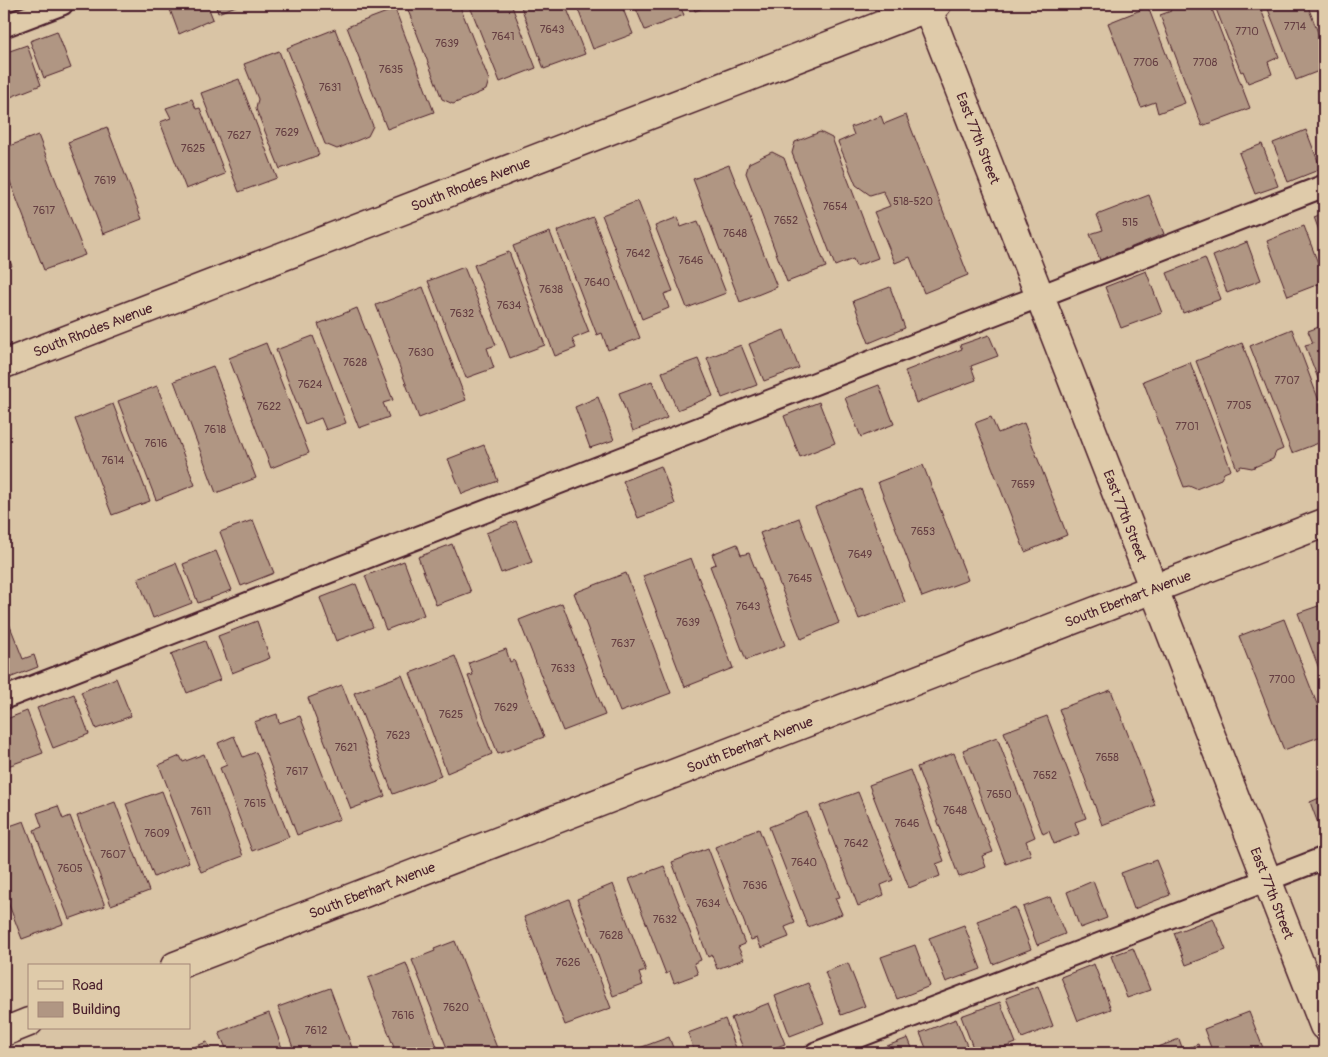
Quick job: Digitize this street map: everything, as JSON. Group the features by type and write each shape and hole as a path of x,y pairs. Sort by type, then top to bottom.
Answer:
{"street":[{"name":"East 77th Street","path":"930,5 1040,296 1324,1026"},
{"name":"South Rhodes Avenue","path":"4,364 930,5"},
{"name":"South Eberhart Avenue","path":"180,964 1324,522"},
{"path":"4,1032 28,1022"}],"lane":[{"path":"4,26 62,4"},
{"path":"4,698 1324,186"},
{"path":"816,1053 1324,858"}],"building":[{"path":"168,4 207,4 213,19 179,34"},
{"path":"215,4 241,4 218,13"},
{"path":"459,4 489,80 486,90 453,104 442,99 406,5"},
{"path":"469,4 511,4 536,68 500,82"},
{"path":"520,4 565,4 585,54 544,69"},
{"path":"576,4 621,4 633,34 593,49"},
{"path":"634,4 679,4 684,15 645,30"},
{"path":"692,4 713,4 695,11"},
{"path":"1170,4 1210,4 1250,108 1202,126 1160,15 1171,11"},
{"path":"1214,4 1259,4 1279,57 1268,62 1272,74 1248,83 1243,71 1241,72"},
{"path":"1266,4 1307,4 1324,48 1324,69 1296,80"},
{"path":"1316,4 1324,4 1324,26"},
{"path":"1148,7 1185,103 1158,113 1155,102 1141,107 1108,23"},
{"path":"395,9 434,112 387,129 347,27"},
{"path":"335,29 373,126 368,136 337,149 325,144 287,48"},
{"path":"57,31 71,68 44,78 30,41"},
{"path":"27,45 41,85 8,98 4,87 4,53"},
{"path":"279,51 319,155 280,169 256,109 258,99 244,64"},
{"path":"239,79 277,178 239,192 201,93"},
{"path":"192,99 196,109 200,108 225,174 186,189 160,122 171,118 166,108"},
{"path":"906,115 968,275 924,293 910,257 895,263 874,212 890,206 883,191 870,195 856,185 838,142 854,135 851,127 881,116 884,124"},
{"path":"107,127 142,219 103,234 68,142"},
{"path":"1306,130 1321,169 1288,182 1273,143"},
{"path":"820,132 832,138 878,258 856,266 853,259 835,266 792,153 795,142"},
{"path":"38,135 85,255 44,270 4,166 4,148"},
{"path":"1262,144 1278,186 1255,194 1239,153"},
{"path":"772,152 784,158 826,267 787,282 746,173 749,163"},
{"path":"729,165 777,287 740,302 693,179"},
{"path":"1149,195 1164,234 1100,260 1090,234 1103,230 1097,215"},
{"path":"638,201 673,291 664,294 669,308 642,319 602,215"},
{"path":"1324,213 1324,244 1314,217"},
{"path":"593,217 640,338 608,350 602,333 597,335 557,231"},
{"path":"678,217 681,227 698,221 726,293 687,308 655,226"},
{"path":"1304,226 1324,282 1288,296 1267,241"},
{"path":"550,232 589,332 572,339 576,348 555,356 513,246"},
{"path":"1247,242 1261,280 1227,293 1213,256"},
{"path":"4,246 12,266 4,269"},
{"path":"509,252 545,345 510,358 474,265"},
{"path":"1205,258 1221,299 1183,313 1167,273"},
{"path":"464,267 496,345 487,348 494,368 466,378 428,281"},
{"path":"1146,271 1162,313 1121,328 1105,287"},
{"path":"423,287 466,400 419,418 376,305"},
{"path":"890,287 905,328 869,343 853,301"},
{"path":"357,308 393,400 383,403 389,417 359,428 318,324"},
{"path":"1324,325 1324,394 1305,345 1313,343 1308,331"},
{"path":"1292,329 1324,414 1324,441 1292,453 1250,346"},
{"path":"784,330 799,368 764,381 749,344"},
{"path":"989,335 998,356 971,366 976,380 916,403 905,371 962,349 960,345"},
{"path":"313,336 346,423 326,430 321,418 305,424 276,350"},
{"path":"266,343 309,453 271,468 229,358"},
{"path":"1242,343 1283,449 1276,452 1273,459 1252,468 1241,466 1237,469 1196,361"},
{"path":"741,345 757,385 722,398 707,358"},
{"path":"698,359 713,396 677,410 662,372"},
{"path":"1190,362 1231,470 1224,473 1221,479 1196,489 1189,486 1184,487 1143,381"},
{"path":"213,366 256,478 216,493 174,381"},
{"path":"652,381 667,418 633,431 619,393"},
{"path":"879,385 894,424 861,437 845,398"},
{"path":"157,386 195,485 156,500 118,401"},
{"path":"598,397 614,440 590,448 575,407"},
{"path":"819,402 835,443 800,457 784,416"},
{"path":"113,404 150,501 112,515 75,419"},
{"path":"991,417 998,433 1024,423 1067,535 1025,552 975,423"},
{"path":"484,445 498,481 462,494 448,459"},
{"path":"923,465 968,580 922,597 878,482"},
{"path":"661,466 675,504 638,518 623,481"},
{"path":"861,489 905,602 859,619 815,507"},
{"path":"799,518 839,623 801,639 760,533"},
{"path":"253,520 274,573 241,586 220,532"},
{"path":"516,521 532,562 501,573 486,533"},
{"path":"452,544 471,592 436,605 418,557"},
{"path":"737,544 741,555 749,553 785,645 746,660 710,566 716,564 712,554"},
{"path":"216,551 232,590 198,603 183,564"},
{"path":"691,558 733,668 685,687 643,576"},
{"path":"404,561 424,615 386,630 365,576"},
{"path":"176,563 192,603 153,618 138,578"},
{"path":"626,573 671,693 620,712 574,593"},
{"path":"356,584 373,627 336,641 320,598"},
{"path":"562,603 605,715 563,731 519,620"},
{"path":"1324,604 1324,682 1298,613"},
{"path":"4,611 23,659 34,655 38,667 4,680"},
{"path":"1284,619 1324,722 1324,735 1284,750 1239,636"},
{"path":"257,621 270,658 232,673 218,636"},
{"path":"205,641 220,680 187,693 171,654"},
{"path":"506,649 510,662 514,660 544,737 498,754 468,676 473,675 469,663"},
{"path":"455,656 492,754 447,773 410,673"},
{"path":"402,675 441,776 393,794 354,693"},
{"path":"116,678 131,716 96,729 81,692"},
{"path":"342,685 385,796 351,809 308,698"},
{"path":"1111,690 1155,805 1102,825 1059,709"},
{"path":"74,694 89,734 53,748 37,708"},
{"path":"27,711 43,753 8,766 4,755 4,720"},
{"path":"277,714 279,723 300,716 340,819 297,835 254,722"},
{"path":"1047,716 1086,818 1075,822 1079,834 1054,844 1049,831 1043,834 1004,732"},
{"path":"234,736 243,757 256,752 289,837 252,851 220,768 227,765 218,743"},
{"path":"997,737 1035,837 1026,841 1031,855 1006,864 963,750"},
{"path":"954,753 993,852 982,856 986,867 959,877 917,767"},
{"path":"204,754 243,856 201,872 159,765 180,756 183,762"},
{"path":"910,770 944,861 936,864 940,876 909,888 869,785"},
{"path":"162,791 189,862 154,877 126,804"},
{"path":"858,792 893,880 881,885 884,895 858,906 820,806"},
{"path":"1324,796 1324,833 1322,834 1310,802"},
{"path":"115,802 149,891 111,905 77,816"},
{"path":"58,806 63,819 70,816 105,906 69,919 34,830 42,827 37,813"},
{"path":"807,812 840,897 835,898 842,914 808,927 769,827"},
{"path":"24,821 63,924 22,939 4,892 4,828"},
{"path":"759,829 795,923 785,927 789,937 761,948 757,938 751,940 715,847"},
{"path":"708,848 745,944 738,947 744,959 717,969 712,955 708,957 672,862"},
{"path":"1156,860 1170,895 1134,909 1121,873"},
{"path":"664,866 701,960 694,963 698,974 674,983 670,972 666,974 629,879"},
{"path":"1093,881 1107,918 1080,928 1067,892"},
{"path":"613,884 646,971 639,973 643,985 613,996 577,899"},
{"path":"1050,897 1065,934 1037,945 1023,907"},
{"path":"569,899 611,1008 565,1025 524,917"},
{"path":"1015,907 1031,949 993,964 977,921"},
{"path":"1213,918 1226,950 1186,965 1174,933"},
{"path":"964,925 981,969 946,982 929,938"},
{"path":"455,941 499,1053 449,1053 412,960"},
{"path":"915,945 930,986 897,999 881,957"},
{"path":"1133,948 1150,990 1127,998 1111,956"},
{"path":"406,963 439,1052 396,1053 368,978"},
{"path":"848,963 865,1006 841,1015 825,972"},
{"path":"1094,964 1111,1009 1078,1021 1061,977"},
{"path":"808,983 824,1023 790,1036 775,996"},
{"path":"1038,986 1053,1026 1022,1038 1006,998"},
{"path":"330,988 354,1053 295,1053 278,1007"},
{"path":"1000,1002 1016,1043 990,1053 975,1053 961,1016"},
{"path":"769,1003 785,1044 760,1053 745,1053 731,1018"},
{"path":"1249,1012 1265,1053 1213,1053 1204,1029"},
{"path":"269,1013 284,1053 228,1053 219,1032"},
{"path":"725,1019 738,1053 695,1053 688,1033"},
{"path":"956,1019 970,1053 928,1053 920,1033"},
{"path":"669,1037 675,1053 635,1053 634,1050"},
{"path":"908,1038 914,1053 871,1053 871,1052"},
{"path":"1179,1039 1183,1050 1198,1044 1202,1053 1149,1053 1148,1051"},
{"path":"207,1042 212,1053 178,1053"},
{"path":"1136,1047 1138,1053 1119,1053"}]}
